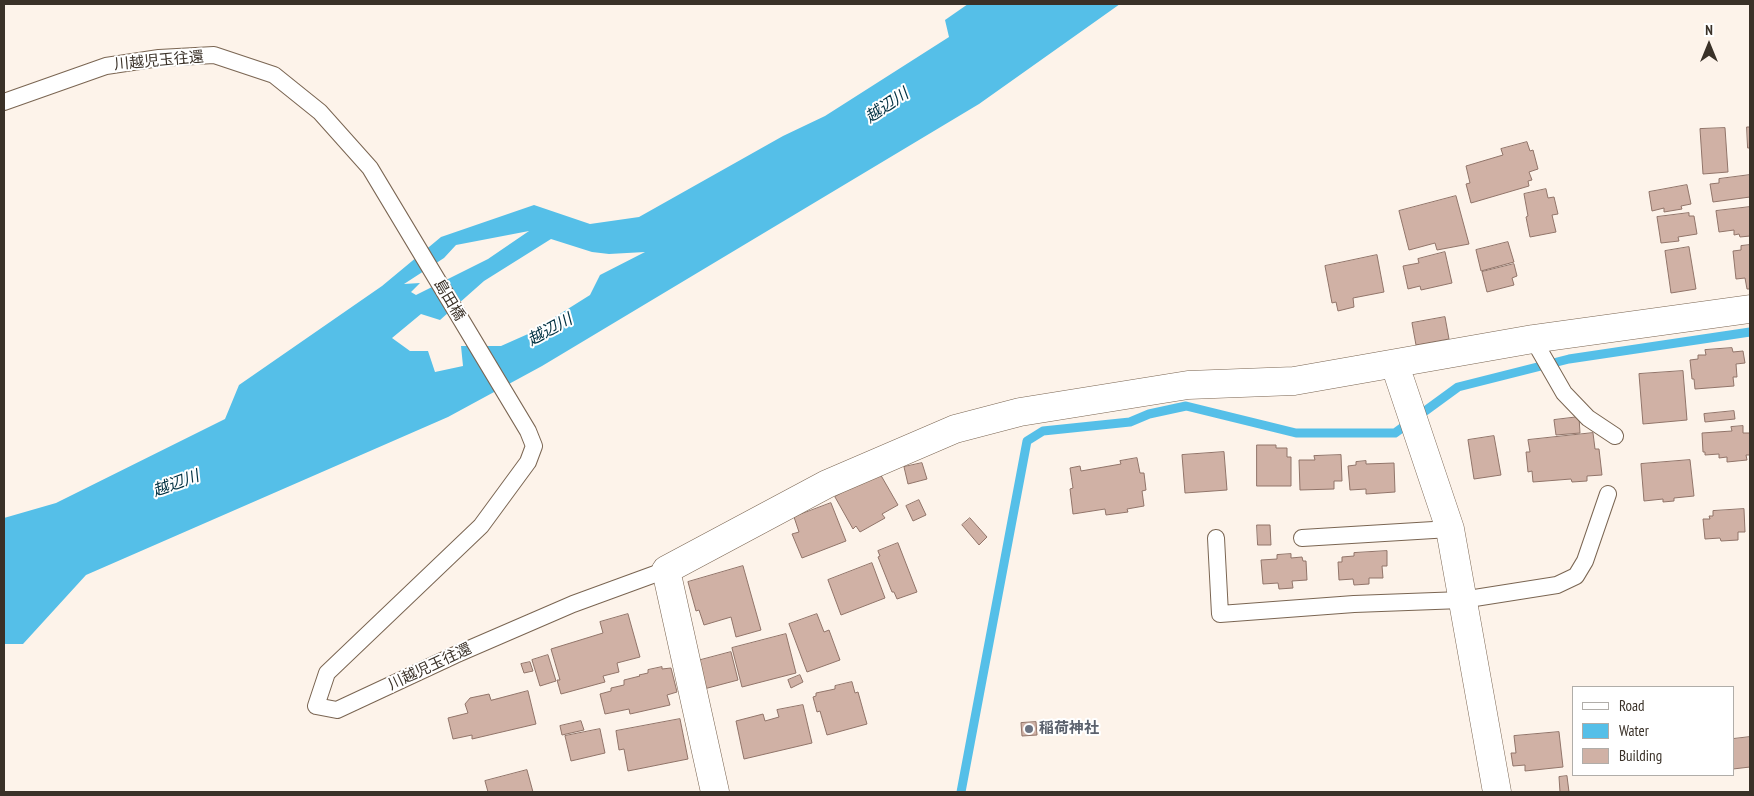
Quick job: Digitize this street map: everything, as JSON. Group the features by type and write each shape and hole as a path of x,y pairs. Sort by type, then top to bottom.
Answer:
{"street":[{"path":"715,792 666,570 827,484 955,429 1020,412 1188,385 1294,381 1533,339 1750,309"},
{"path":"1396,364 1450,529 1497,792"}],"lane":[{"name":"川越児玉往還","path":"4,102 106,66 159,58 214,56 274,75 320,112 370,168"},
{"name":"島田橋","path":"370,168 528,431"},
{"path":"1533,339 1564,393 1588,418 1615,436"},
{"name":"川越児玉往還","path":"528,431 534,446 528,462 481,526 327,673 316,706 337,710 455,655 573,604 666,570"},
{"path":"1216,538 1220,614 1354,604 1462,600 1557,584 1576,576 1584,561 1608,494"},
{"path":"1302,538 1450,529"}],"water":[{"name":"越辺川","path":"968,4 1120,4 979,104 542,366 448,417 86,575 23,644 4,644 4,518 56,503 225,419 239,385 382,286 441,237 534,205 590,224 639,217 783,136 825,116 949,37 945,20","holes":["529,231 488,259 416,295 411,292 420,283 404,284 444,258 456,245","551,239 592,252 609,254 645,252 600,275 590,295 528,334 501,346 461,346 463,366 435,372 428,351 410,351 392,338 421,314 440,320 484,281"]}],"building":[{"path":"1747,127 1750,127 1750,148 1748,148"},
{"path":"1725,128 1728,172 1703,174 1700,129"},
{"path":"1527,142 1530,151 1533,150 1538,169 1529,172 1532,180 1528,181 1529,186 1471,203 1466,184 1470,183 1466,166 1503,155 1501,149"},
{"path":"1750,175 1750,197 1713,202 1710,184 1719,183 1719,179"},
{"path":"1687,185 1691,204 1681,206 1682,209 1664,212 1664,208 1652,211 1649,192"},
{"path":"1546,189 1548,198 1554,197 1558,214 1552,215 1556,232 1530,237 1524,194"},
{"path":"1456,196 1469,244 1437,250 1435,243 1409,250 1399,211"},
{"path":"1750,207 1750,236 1740,237 1739,234 1734,235 1734,230 1719,232 1716,211"},
{"path":"1689,213 1689,216 1694,216 1697,234 1678,237 1679,241 1661,243 1657,217"},
{"path":"1508,242 1514,262 1481,271 1476,250"},
{"path":"1750,245 1750,289 1747,289 1745,278 1736,279 1733,251 1741,250 1741,246"},
{"path":"1689,247 1696,289 1671,293 1665,251"},
{"path":"1445,252 1452,283 1421,290 1420,286 1408,289 1403,266 1419,263 1418,259"},
{"path":"1377,255 1384,292 1353,298 1354,307 1338,311 1336,302 1332,303 1325,266"},
{"path":"1514,264 1517,276 1512,278 1514,285 1487,292 1482,272"},
{"path":"1445,317 1449,339 1416,345 1412,323"},
{"path":"1732,348 1733,352 1743,351 1745,363 1736,364 1737,377 1733,377 1734,386 1695,389 1690,360 1698,359 1698,355 1706,355 1705,350"},
{"path":"1683,371 1687,420 1643,424 1639,374"},
{"path":"1734,411 1735,419 1705,422 1704,414"},
{"path":"1579,417 1580,433 1556,435 1554,420"},
{"path":"1743,426 1743,433 1750,433 1750,455 1746,455 1747,460 1727,462 1727,457 1719,458 1719,454 1705,455 1705,452 1703,452 1702,433 1732,431 1731,427"},
{"path":"1593,433 1595,449 1599,449 1602,475 1587,476 1587,481 1572,482 1571,479 1533,482 1532,471 1528,472 1526,452 1530,452 1528,440"},
{"path":"1494,436 1501,475 1474,479 1468,440"},
{"path":"1257,445 1276,445 1276,448 1287,448 1287,457 1291,457 1291,486 1257,486"},
{"path":"1224,452 1227,490 1185,493 1182,455"},
{"path":"1341,455 1342,481 1334,481 1334,489 1300,490 1299,460 1315,460 1314,456"},
{"path":"1137,458 1140,473 1144,473 1146,490 1142,491 1144,506 1127,509 1128,512 1106,515 1105,509 1073,514 1070,489 1073,488 1070,468 1080,466 1081,471 1121,464 1120,461"},
{"path":"1690,460 1694,496 1674,498 1674,501 1663,502 1663,499 1644,501 1641,464"},
{"path":"1366,461 1366,464 1394,463 1395,492 1366,494 1366,489 1350,490 1348,466 1356,465 1356,462"},
{"path":"922,463 927,479 908,484 904,467"},
{"path":"879,472 898,505 882,514 885,518 860,532 856,526 853,529 835,497"},
{"path":"919,500 926,515 913,521 906,506"},
{"path":"831,503 846,541 802,558 792,534 799,532 794,517"},
{"path":"1744,509 1745,532 1738,532 1738,540 1721,541 1720,538 1705,539 1703,519 1710,519 1709,516 1713,516 1713,511"},
{"path":"970,518 987,537 979,545 962,525"},
{"path":"1257,525 1270,525 1271,545 1258,545"},
{"path":"898,543 917,592 897,599 894,592 892,592 878,557 880,556 878,551"},
{"path":"1387,551 1387,566 1382,566 1383,578 1369,578 1369,584 1354,585 1353,579 1339,580 1338,562 1342,562 1342,557 1354,556 1354,553"},
{"path":"1291,554 1291,558 1302,557 1303,561 1306,561 1307,580 1292,581 1293,588 1279,589 1278,583 1263,584 1261,560 1277,559 1277,555"},
{"path":"872,563 885,598 841,615 828,580"},
{"path":"743,566 761,630 736,637 731,617 704,625 699,610 696,611 688,582"},
{"path":"628,614 640,657 617,663 619,672 603,676 605,682 561,694 557,680 560,680 551,649 603,633 600,622"},
{"path":"817,614 824,632 829,630 840,660 807,672 789,624"},
{"path":"786,634 796,673 742,687 732,648"},
{"path":"731,652 738,680 704,689 697,661"},
{"path":"548,655 556,681 540,686 532,660"},
{"path":"530,662 533,671 524,673 521,664"},
{"path":"662,667 662,669 671,668 677,692 667,695 670,705 630,714 629,709 605,714 600,694 611,691 611,688 624,685 624,680 648,673 648,670"},
{"path":"800,675 803,682 791,688 788,680"},
{"path":"852,682 855,693 858,692 867,724 827,735 820,711 817,712 813,697 816,696 816,693 835,689 835,686"},
{"path":"528,691 536,724 472,739 472,735 453,739 448,718 468,713 465,704 470,698 489,694 491,700"},
{"path":"803,705 812,743 744,759 736,721 763,714 765,721 779,717 777,710"},
{"path":"680,719 688,759 628,771 624,749 619,750 616,731"},
{"path":"581,721 584,730 562,735 560,726"},
{"name":"稲荷神社","path":"1036,722 1037,735 1022,736 1021,723"},
{"path":"600,729 605,753 571,761 565,736"},
{"path":"1559,732 1563,767 1525,771 1525,765 1513,766 1511,753 1516,753 1514,736"},
{"path":"1750,737 1750,767 1734,769 1734,739"},
{"path":"527,770 533,792 488,792 485,781"},
{"path":"1567,776 1569,792 1560,792 1559,777"}],"waterway":[{"path":"961,792 1027,441 1043,431 1130,422 1149,414 1186,406 1296,433 1395,433 1458,387 1569,359 1750,332"}],"place":[{"name":"稲荷神社","path":"1029,729"}]}
